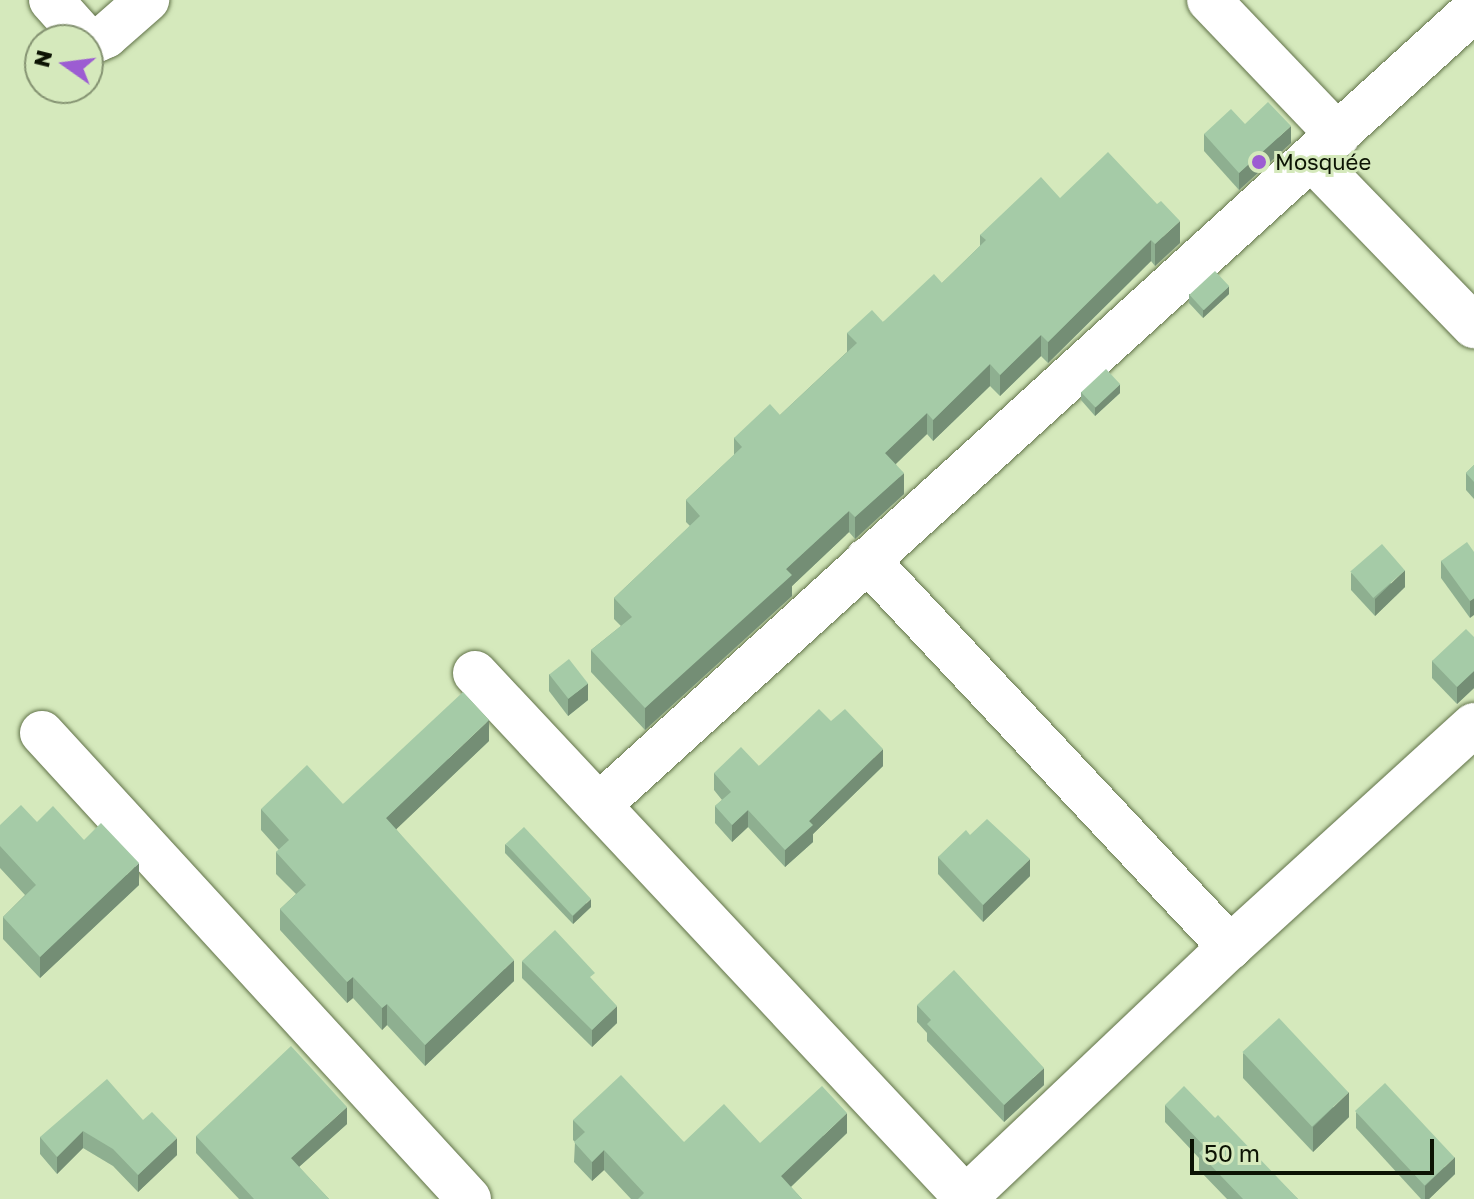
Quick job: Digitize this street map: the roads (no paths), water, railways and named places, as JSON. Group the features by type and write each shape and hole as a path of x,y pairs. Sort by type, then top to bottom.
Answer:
{"street":[{"path":"51,0 86,39 97,40 106,36 147,0"},
{"path":"1209,0 1325,147 1474,326"},
{"path":"599,805 1474,10"},
{"path":"867,560 1230,947"},
{"path":"475,673 965,1198 1230,947 1474,725"},
{"path":"42,733 469,1199"}],"place":[{"name":"Mosquée","path":"1259,162"}]}
